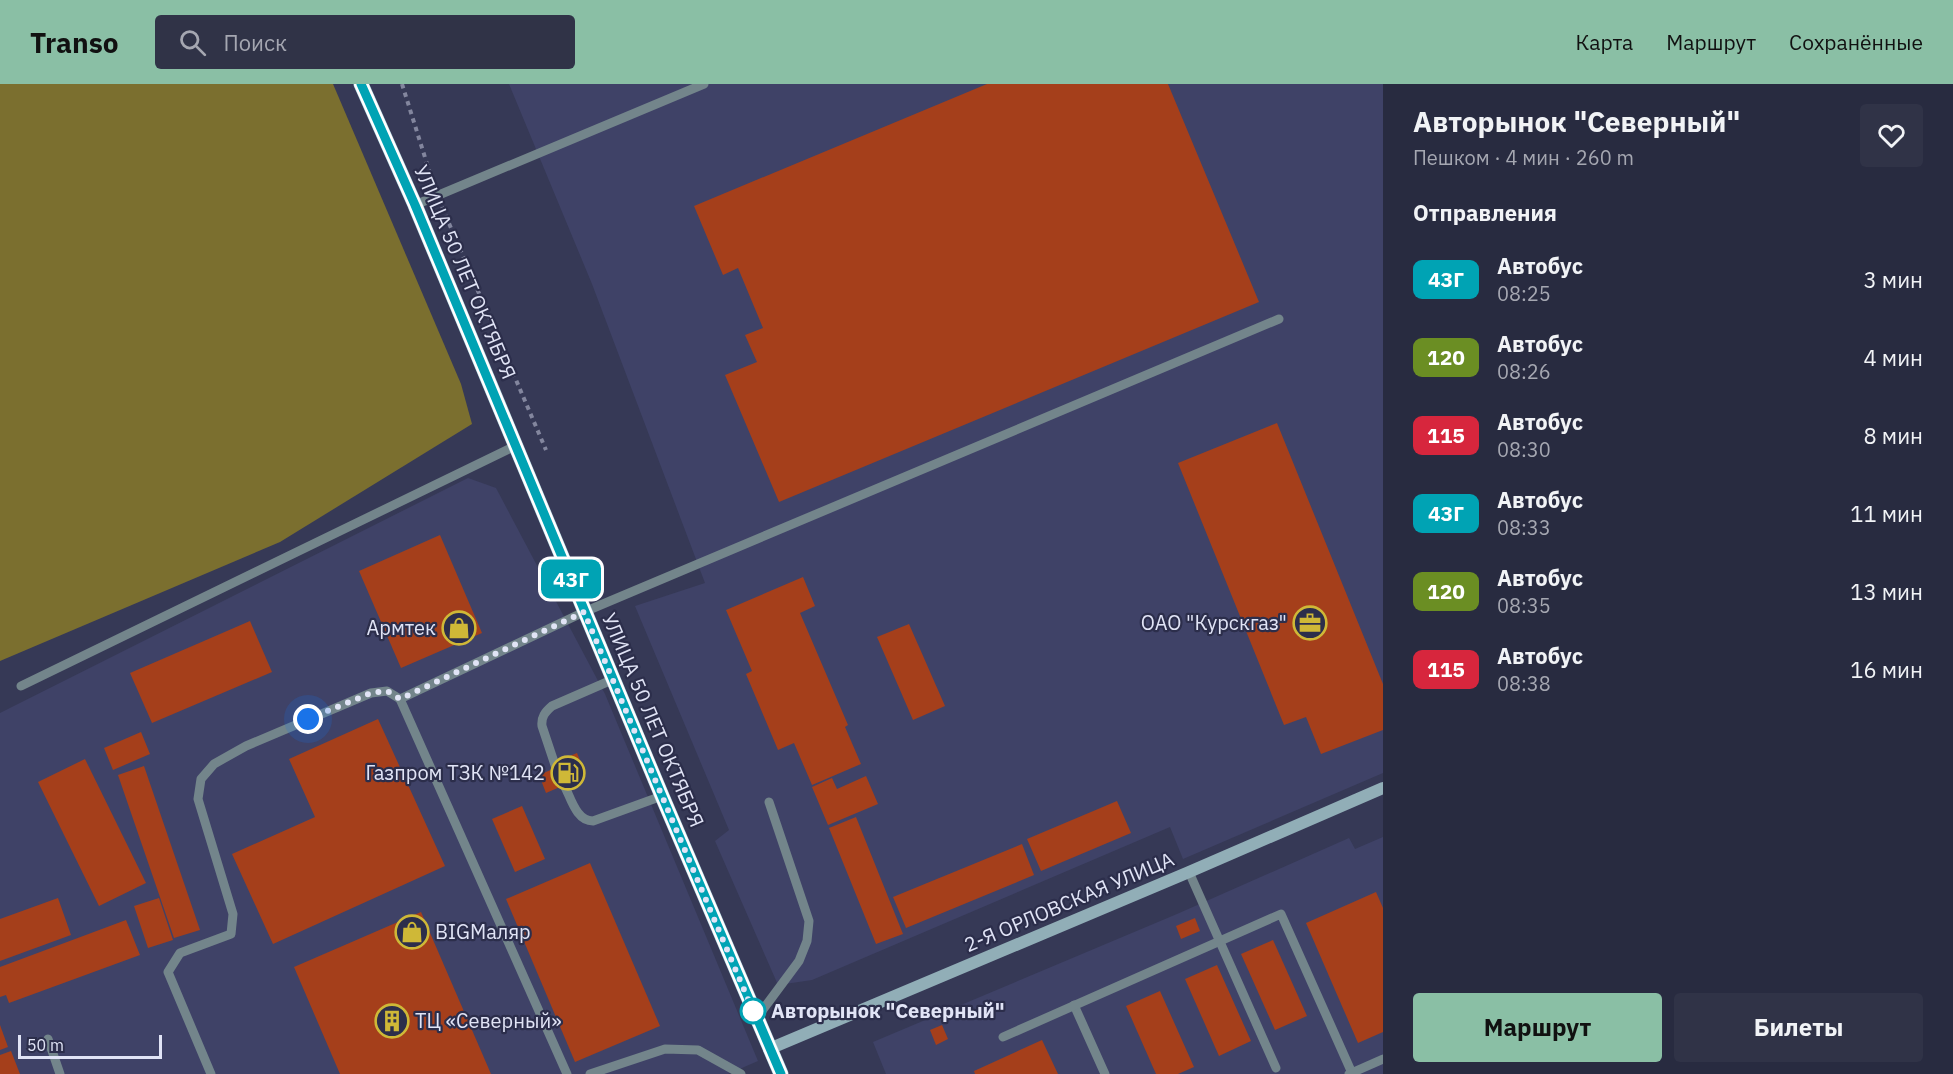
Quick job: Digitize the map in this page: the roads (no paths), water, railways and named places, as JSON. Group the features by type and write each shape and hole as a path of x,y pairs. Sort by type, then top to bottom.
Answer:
{"main road":[{"name":"УЛИЦА 50 ЛЕТ ОКТЯБРЯ","path":"361,84 415,205 514,446 781,1074"}],"street":[{"name":"2-Я ОРЛОВСКАЯ УЛИЦА","path":"769,1049 1383,788"}],"lane":[{"path":"415,205 704,84"},
{"path":"400,699 584,612 1279,319"},
{"path":"21,686 514,446"},
{"path":"556,768 542,726 541,720 544,712 552,706 614,679"},
{"path":"211,1074 168,972 180,954 231,934 233,914 198,799 201,779 214,764 246,746 371,693 387,691 400,699 567,1074"},
{"path":"564,785 581,818 586,821 593,821 662,796"},
{"path":"756,1018 799,961 807,941 809,921 769,802"},
{"path":"1189,872 1276,1068"},
{"path":"1003,1036 1281,914 1350,1073 1383,1059"},
{"path":"1074,1005 1105,1074"},
{"path":"48,1039 60,1074"},
{"path":"590,1074 664,1049 698,1050 741,1074"}],"place":[{"name":"ОАО \"Курскгаз\"","path":"1310,623"},
{"name":"Армтек","path":"459,628"},
{"name":"Газпром ТЗК №142","path":"568,773"},
{"name":"BIGМаляр","path":"412,932"},
{"name":"Авторынок \"Северный\"","path":"753,1011"},
{"name":"ТЦ «Северный»","path":"392,1021"}]}
